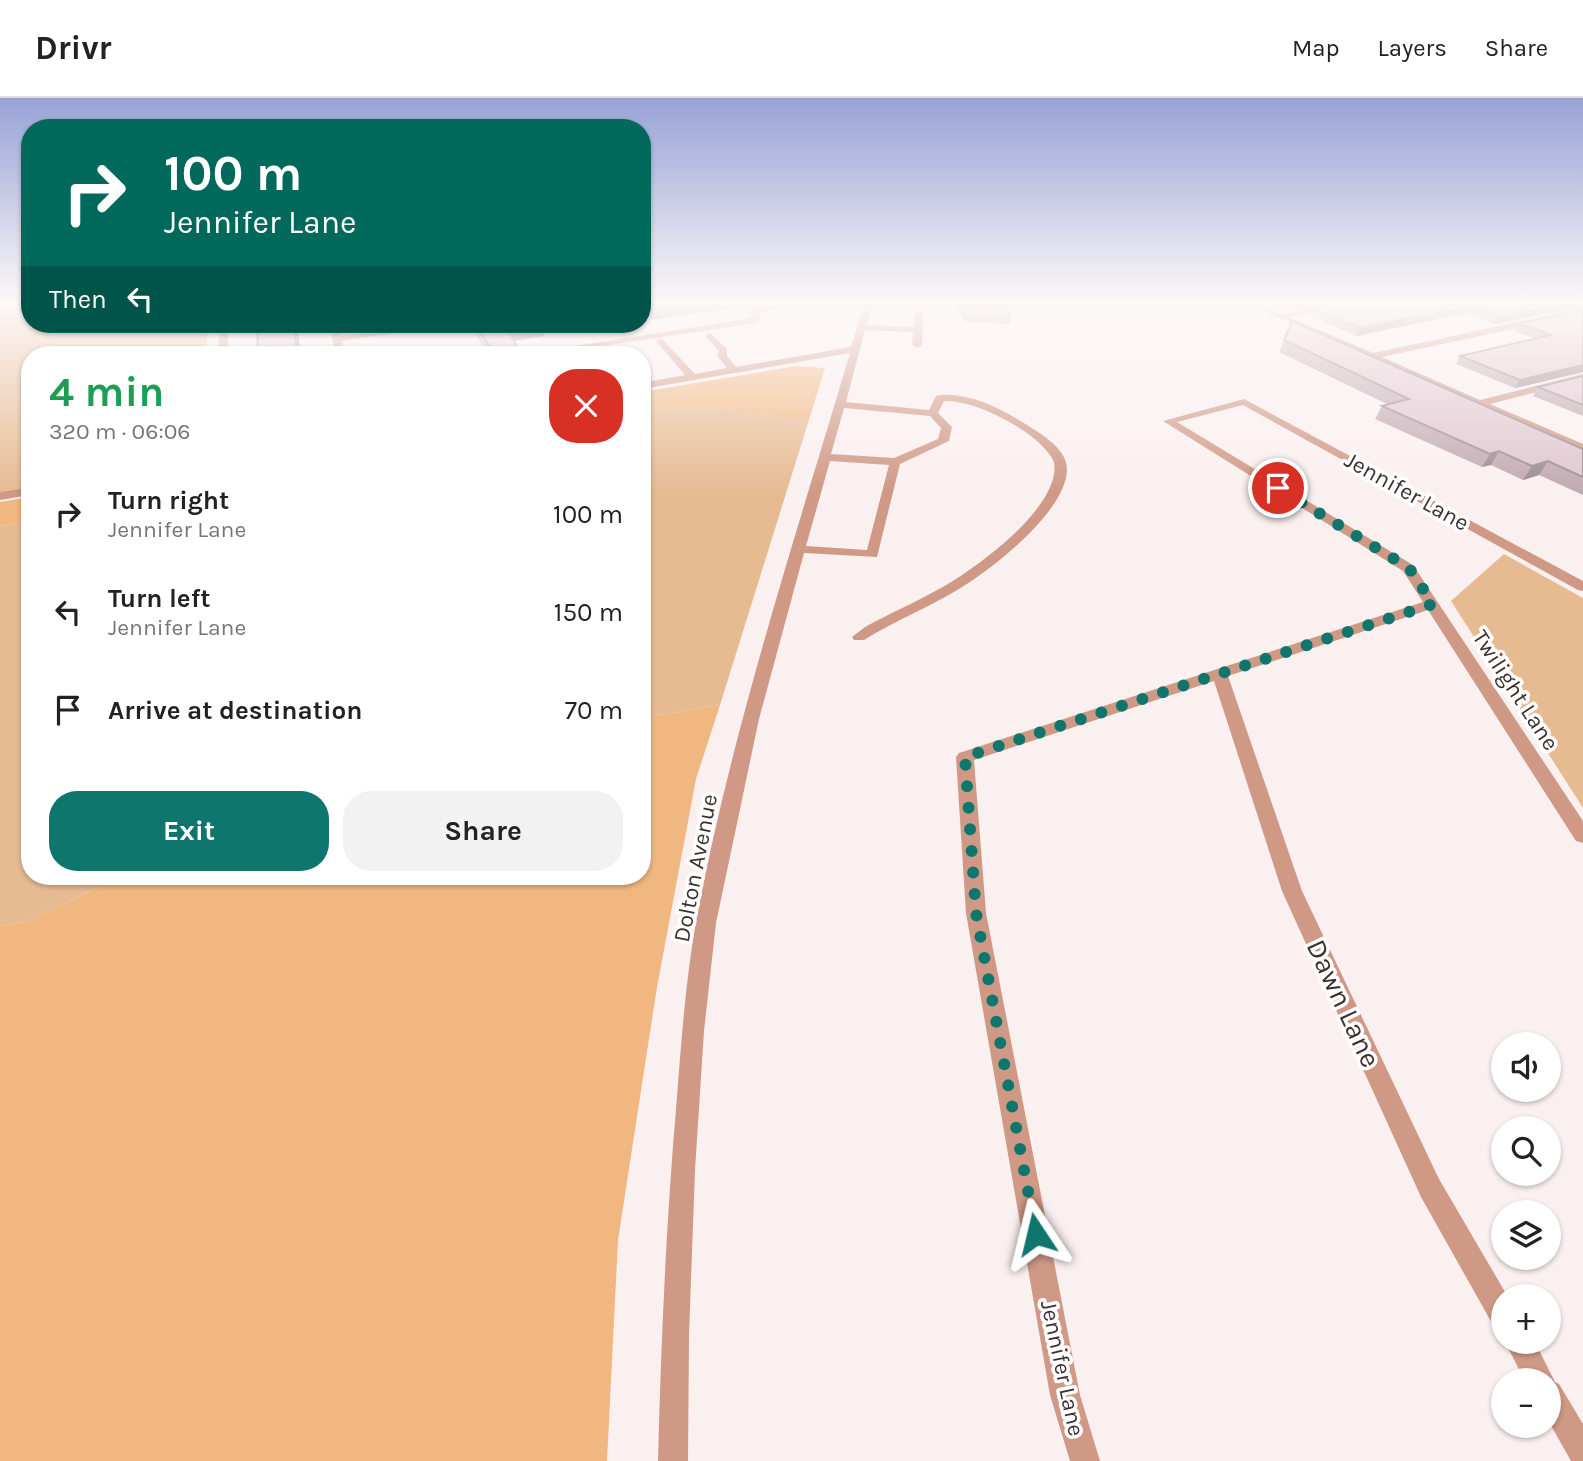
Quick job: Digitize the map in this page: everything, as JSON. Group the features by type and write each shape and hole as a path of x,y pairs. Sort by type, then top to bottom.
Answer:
{"street":[{"path":"681,365 692,377"},
{"path":"729,365 734,370"},
{"path":"651,384 765,365"},
{"name":"Dolton Avenue","path":"673,1461 675,1335 683,1170 693,1031 706,923 751,719 850,365"},
{"path":"1394,365 1583,447"},
{"path":"1480,402 1583,377"},
{"path":"859,637 887,618 954,586 995,556 1038,516 1061,477 1062,466 1054,452 1037,436 990,408 968,398 948,396 940,398 933,413"},
{"name":"Jennifer Lane","path":"1084,1461 1065,1395 976,913 965,757 1433,604 1409,568 1168,421 1244,402 1583,587"},
{"path":"824,457 895,462 943,441 947,427 933,413 839,404"},
{"path":"799,549 872,554 895,462"},
{"path":"0,496 21,492"},
{"name":"Twilight Lane","path":"1433,604 1583,836"},
{"name":"Dawn Lane","path":"1220,675 1292,891 1430,1188 1491,1294"},
{"path":"1561,1415 1583,1453"}],"shaded area":[{"path":"0,365 21,365 21,488 0,492"},
{"path":"796,366 825,368 808,423 738,410 651,410 651,390"},
{"path":"651,410 738,410 808,423 720,705 651,716"},
{"path":"21,498 21,521 0,526 0,502"},
{"path":"21,521 21,885 104,885 27,921 0,926 0,526"},
{"path":"1504,554 1583,598 1583,808 1451,601"},
{"path":"720,705 696,779 657,987 618,1240 607,1461 0,1461 0,926 27,921 104,885 651,885 651,716"}],"building":[{"path":"1336,365 1391,365 1583,449 1583,477 1548,461 1532,466 1499,451 1490,454 1382,406 1409,399"},
{"path":"1482,365 1583,365 1583,365 1520,380"},
{"path":"1583,376 1583,405 1538,387"}],"route":[{"path":"1036,1234 976,913 965,757 1433,604 1409,568 1278,488"}]}
